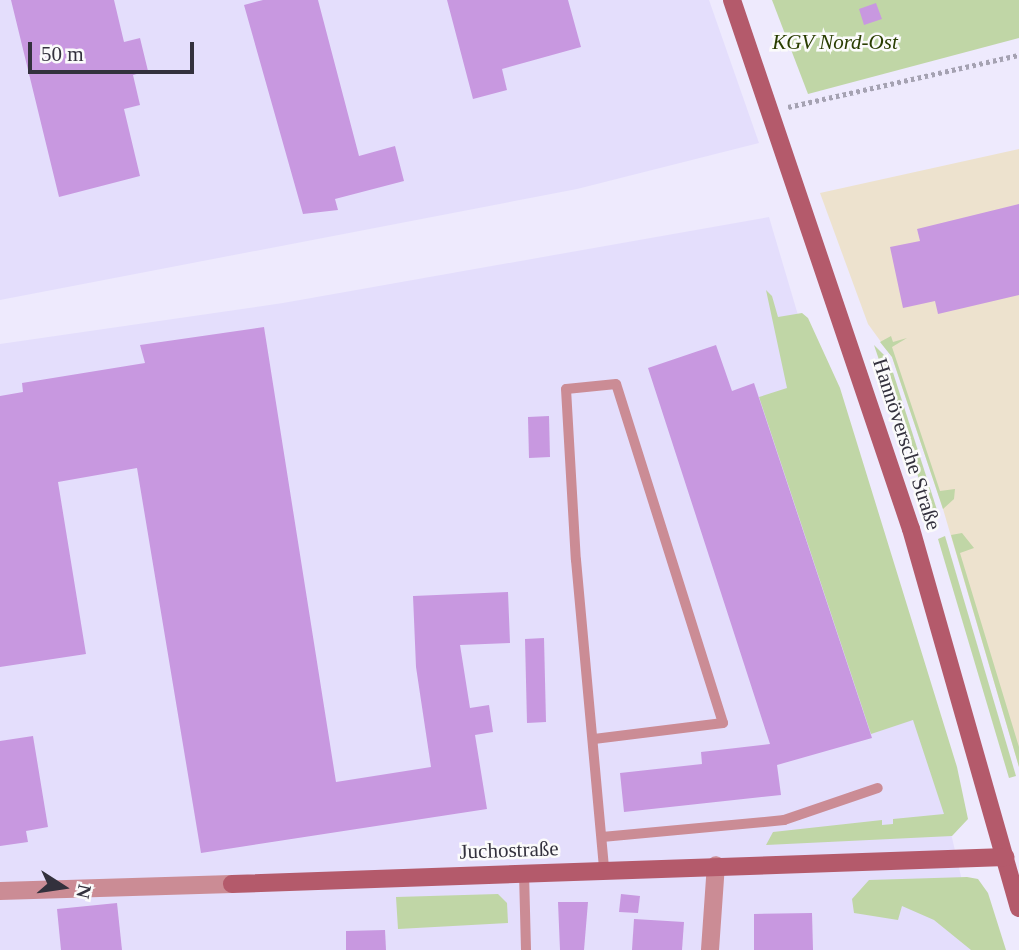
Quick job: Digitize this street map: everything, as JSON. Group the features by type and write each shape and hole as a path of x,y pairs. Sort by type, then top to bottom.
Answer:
{"main road":[{"name":"Hannöversche Straße","path":"732,0 903,503 1012,857 1019,908"},
{"name":"Juchostraße","path":"232,884 716,865 1012,857"}],"street":[{"path":"710,950 716,865"},
{"name":"Juchostraße","path":"0,891 232,884"}],"lane":[{"path":"594,739 723,723 616,384 566,389 604,870"},
{"path":"601,837 784,820 878,788"},
{"path":"524,873 526,950"}],"path":[{"path":"769,112 1019,55"}],"shaded area":[{"path":"0,0 709,0 759,143 577,189 0,300"},
{"path":"1019,149 1019,767 943,509 892,357 868,324 820,193"},
{"path":"769,217 950,829 978,950 0,950 0,344 283,303"}],"green space":[{"name":"KGV Nord-Ost","path":"772,0 1019,0 1019,38 808,94"},
{"path":"766,290 772,296 778,317 802,313 808,318 840,388 957,767 968,819 952,836 766,845 773,832 882,820 882,825 893,824 893,819 944,814 913,720 871,734 759,397 787,388"},
{"path":"891,336 893,342 907,338 892,347 940,491 955,489 954,499 943,509 892,357 880,342"},
{"path":"874,345 889,360 937,510 929,509"},
{"path":"962,533 974,548 960,553 1019,747 1019,767 951,535"},
{"path":"945,536 1016,776 1009,778 938,539"},
{"path":"967,877 978,879 988,893 1006,950 971,950 934,920 902,906 898,920 854,913 852,899 869,880"},
{"path":"498,894 507,903 508,923 398,929 396,897"}],"building":[{"path":"11,0 114,0 124,42 140,38 148,71 133,75 140,105 124,109 140,176 59,197"},
{"path":"263,0 318,0 359,156 395,146 404,181 335,199 338,210 303,214 244,5"},
{"path":"447,0 568,0 581,47 502,69 507,90 473,99"},
{"path":"876,3 882,19 864,25 859,9"},
{"path":"1019,204 1019,295 938,314 935,301 903,308 890,247 920,241 917,229"},
{"path":"264,327 336,782 431,767 416,667 413,596 508,592 510,643 460,645 470,708 489,705 493,732 475,735 487,809 201,853 137,468 58,482 86,654 0,667 0,396 23,392 22,383 145,363 140,345"},
{"path":"716,345 732,391 754,383 872,738 777,765 781,795 624,812 620,773 702,764 701,752 770,744 648,368"},
{"path":"549,416 550,457 529,458 528,417"},
{"path":"544,638 546,722 527,723 525,639"},
{"path":"33,736 48,827 26,831 28,842 0,846 0,741"},
{"path":"621,894 640,896 638,913 619,912"},
{"path":"558,902 588,902 584,950 560,950"},
{"path":"117,903 122,950 61,950 57,909"},
{"path":"812,913 813,950 754,950 754,914"},
{"path":"634,919 684,922 682,950 632,950"},
{"path":"385,930 386,950 346,950 346,931"}]}
